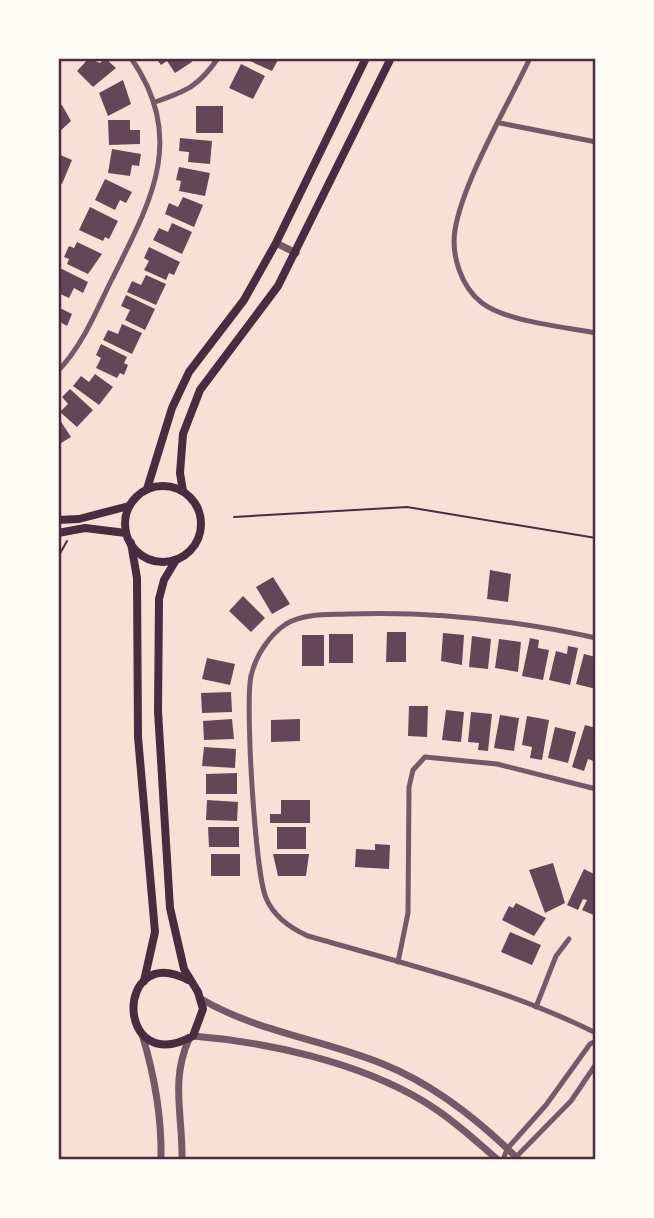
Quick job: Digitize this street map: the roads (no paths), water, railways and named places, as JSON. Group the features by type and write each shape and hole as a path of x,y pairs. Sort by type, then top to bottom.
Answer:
{"main road":[{"path":"58,520 79,519 129,506 147,489 157,464 172,408 189,372 244,300 276,243 366,58"},
{"path":"131,543 150,560 176,560 187,554 201,533 199,509 183,491 180,473 183,435 200,390 278,286 391,58"},
{"path":"147,489 159,485 183,491"},
{"path":"129,506 126,533 131,543 137,579 138,737 155,932 144,981 133,998 131,1007 136,1027 142,1034 160,1044 191,1037 202,1020 201,999 188,980 174,937 158,711 159,599 164,580 176,560"},
{"path":"58,533 85,528 126,533"},
{"path":"144,981 166,973 188,980"}],"street":[{"path":"58,372 85,334 149,203 158,176 155,102 131,58"},
{"path":"155,102 184,92 202,81 218,58"},
{"path":"530,58 463,201 455,232 454,259 469,287 482,303 510,315 596,333"},
{"path":"500,123 596,142"},
{"path":"276,243 296,253"},
{"path":"596,639 507,621 422,613 307,616 286,624 258,655 248,691 258,864 265,897 290,927 308,936 536,1007 596,1033"},
{"path":"398,962 408,913 409,787 413,771 425,757 497,764 596,789"},
{"path":"536,1007 556,956 569,939"},
{"path":"201,999 233,1017 261,1028 384,1064 453,1104 517,1160 571,1101 596,1064"},
{"path":"142,1034 156,1081 162,1129 161,1160"},
{"path":"182,1160 183,1127 177,1087 178,1068 191,1037 265,1045 380,1081 422,1101 458,1124 501,1160 507,1149 546,1105 590,1044 596,1041"}]}
